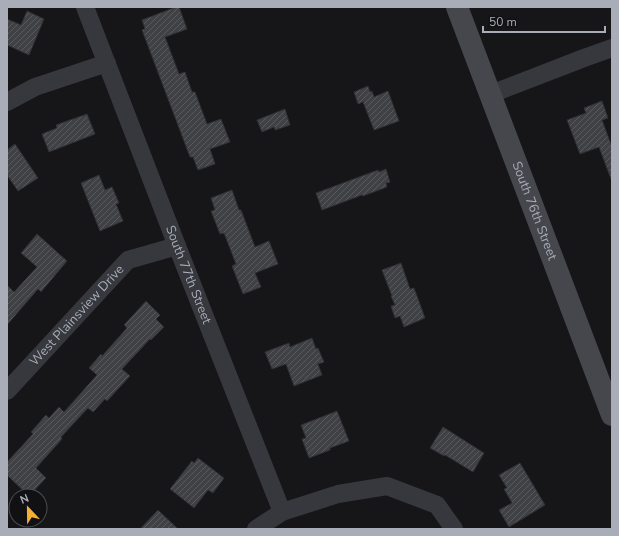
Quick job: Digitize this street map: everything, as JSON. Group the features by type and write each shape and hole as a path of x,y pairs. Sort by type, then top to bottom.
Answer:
{"main road":[{"name":"South 76th Street","path":"457,7 612,415"}],"street":[{"name":"South 77th Street","path":"85,7 282,512"},
{"path":"491,94 612,48"},
{"path":"7,102 35,87 107,63"},
{"name":"West Plainsview Drive","path":"7,391 128,260 177,246"},
{"path":"256,529 282,512 338,494 387,486 437,505 454,529"}],"building":[{"path":"179,7 187,29 165,37 179,74 185,72 192,92 195,92 207,124 221,119 230,142 210,149 215,164 198,170 193,157 190,157 142,30 145,29 142,20"},
{"path":"27,11 44,19 29,55 7,45 7,19 21,25"},
{"path":"368,86 374,97 388,91 399,121 374,130 363,102 358,104 354,92"},
{"path":"602,101 608,118 602,120 612,147 612,179 599,147 580,154 567,120 586,113 584,108"},
{"path":"285,109 290,125 275,130 274,127 262,132 257,120"},
{"path":"87,114 95,134 49,152 42,134 57,128 56,125"},
{"path":"15,144 38,178 18,191 7,175 7,150"},
{"path":"386,169 390,182 386,183 387,187 322,210 316,193 378,170 379,172"},
{"path":"99,175 105,190 112,187 119,203 116,204 123,221 100,231 81,183"},
{"path":"232,190 255,247 269,241 278,264 255,273 261,287 243,294 232,266 236,264 224,233 220,234 211,211 215,210 211,198"},
{"path":"37,234 67,261 41,292 38,289 7,325 7,285 14,292 37,267 21,253"},
{"path":"401,263 410,289 414,288 425,318 404,327 400,316 395,318 391,306 395,305 382,270"},
{"path":"146,301 160,315 156,319 164,327 151,340 150,339 122,369 130,376 107,401 105,399 93,412 88,408 61,437 62,439 36,468 46,478 37,488 21,488 7,475 7,462 33,434 31,432 46,415 49,418 59,407 64,412 97,375 89,368 127,328 124,325"},
{"path":"312,338 316,349 318,348 324,362 318,364 322,375 294,386 286,364 272,369 265,352 289,343 290,347"},
{"path":"337,411 349,441 309,458 302,439 306,438 301,425"},
{"path":"443,427 484,453 473,472 430,448"},
{"path":"198,458 224,478 213,493 208,490 194,508 170,489 192,461 194,463"},
{"path":"520,463 545,505 509,527 499,510 512,503 504,489 507,488 499,475"},
{"path":"158,510 178,529 140,529"}]}
